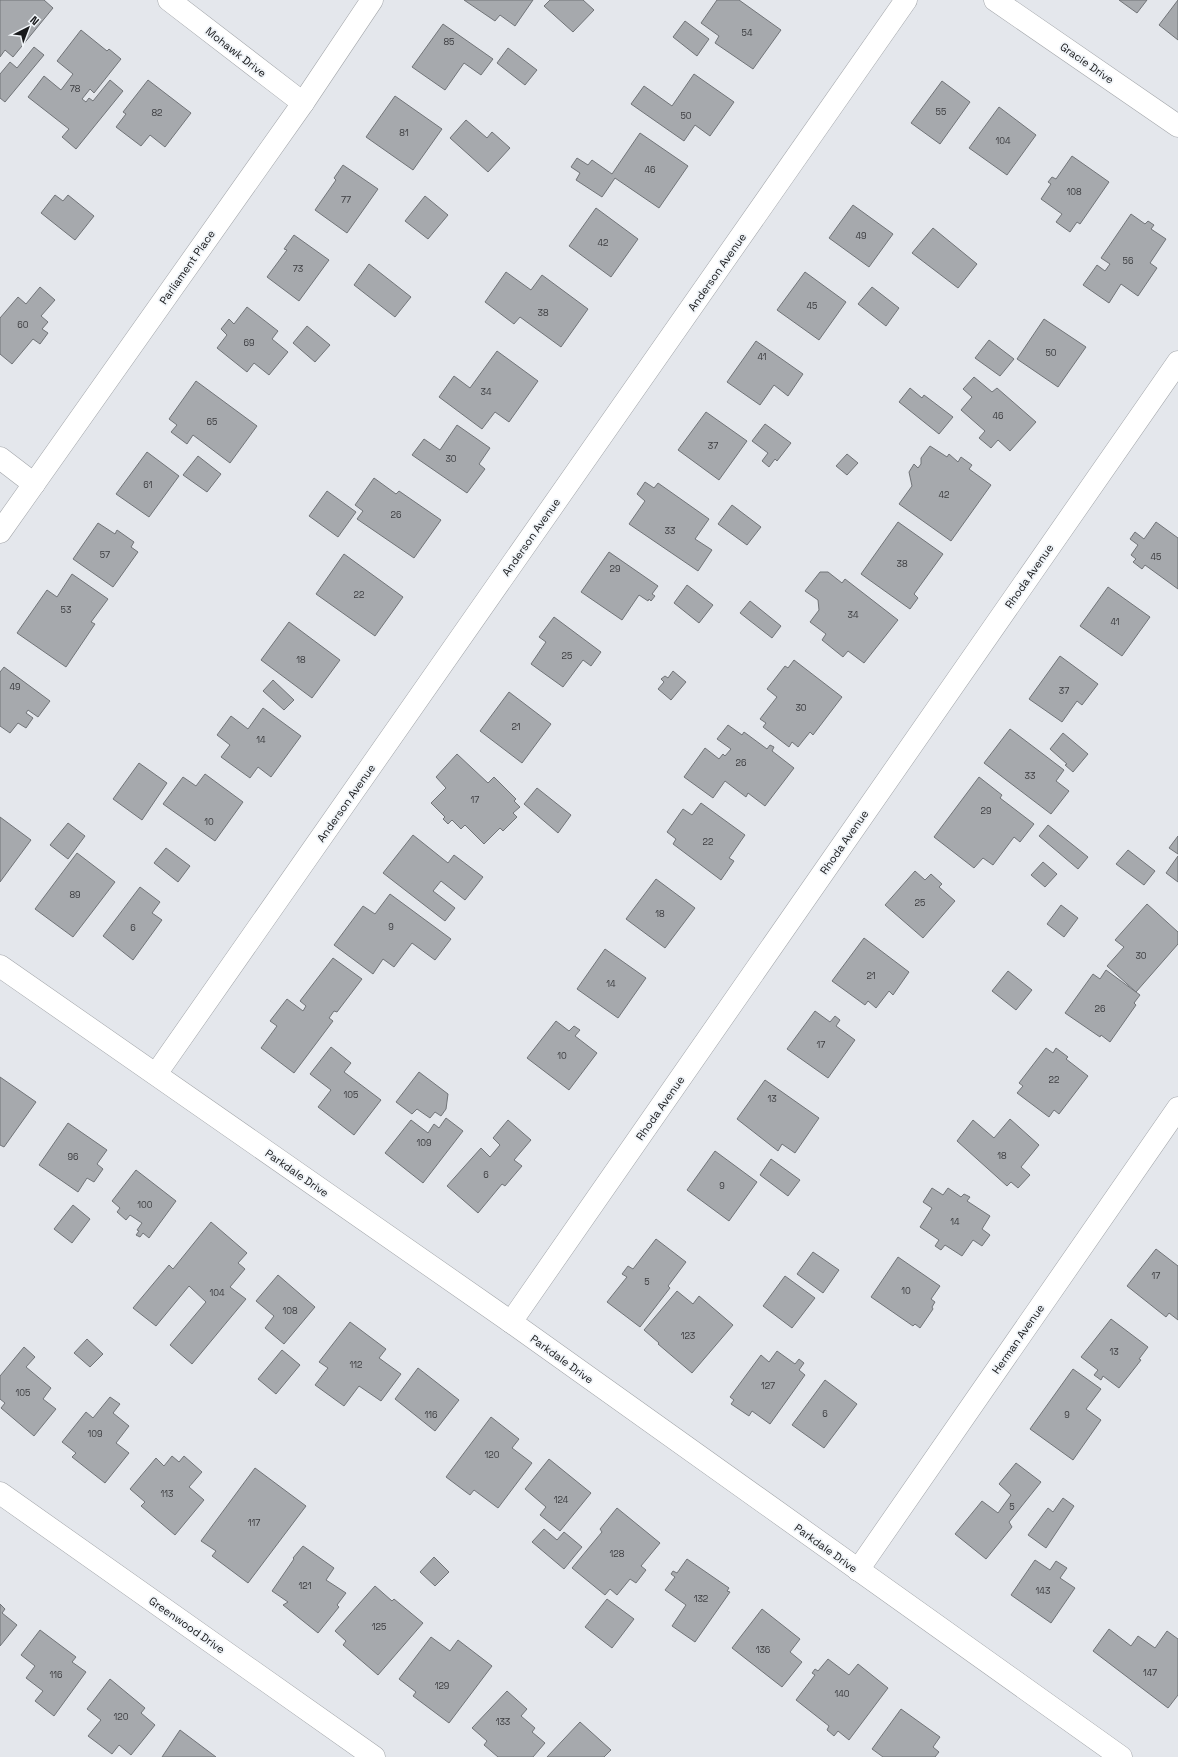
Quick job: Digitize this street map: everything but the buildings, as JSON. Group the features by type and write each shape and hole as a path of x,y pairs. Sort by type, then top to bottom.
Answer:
{"street":[{"name":"Mohawk Drive","path":"169,0 303,103"},
{"name":"Parliament Place","path":"0,532 303,103 372,0"},
{"name":"Anderson Avenue","path":"156,1074 906,0"},
{"name":"Gracie Drive","path":"995,0 1178,126"},
{"name":"Rhoda Avenue","path":"511,1322 1178,362"},
{"path":"0,458 34,484"},
{"name":"Parkdale Drive","path":"0,966 511,1322 1121,1757"},
{"name":"Herman Avenue","path":"858,1570 1178,1108"},
{"name":"Greenwood Drive","path":"0,1493 374,1757"}]}
